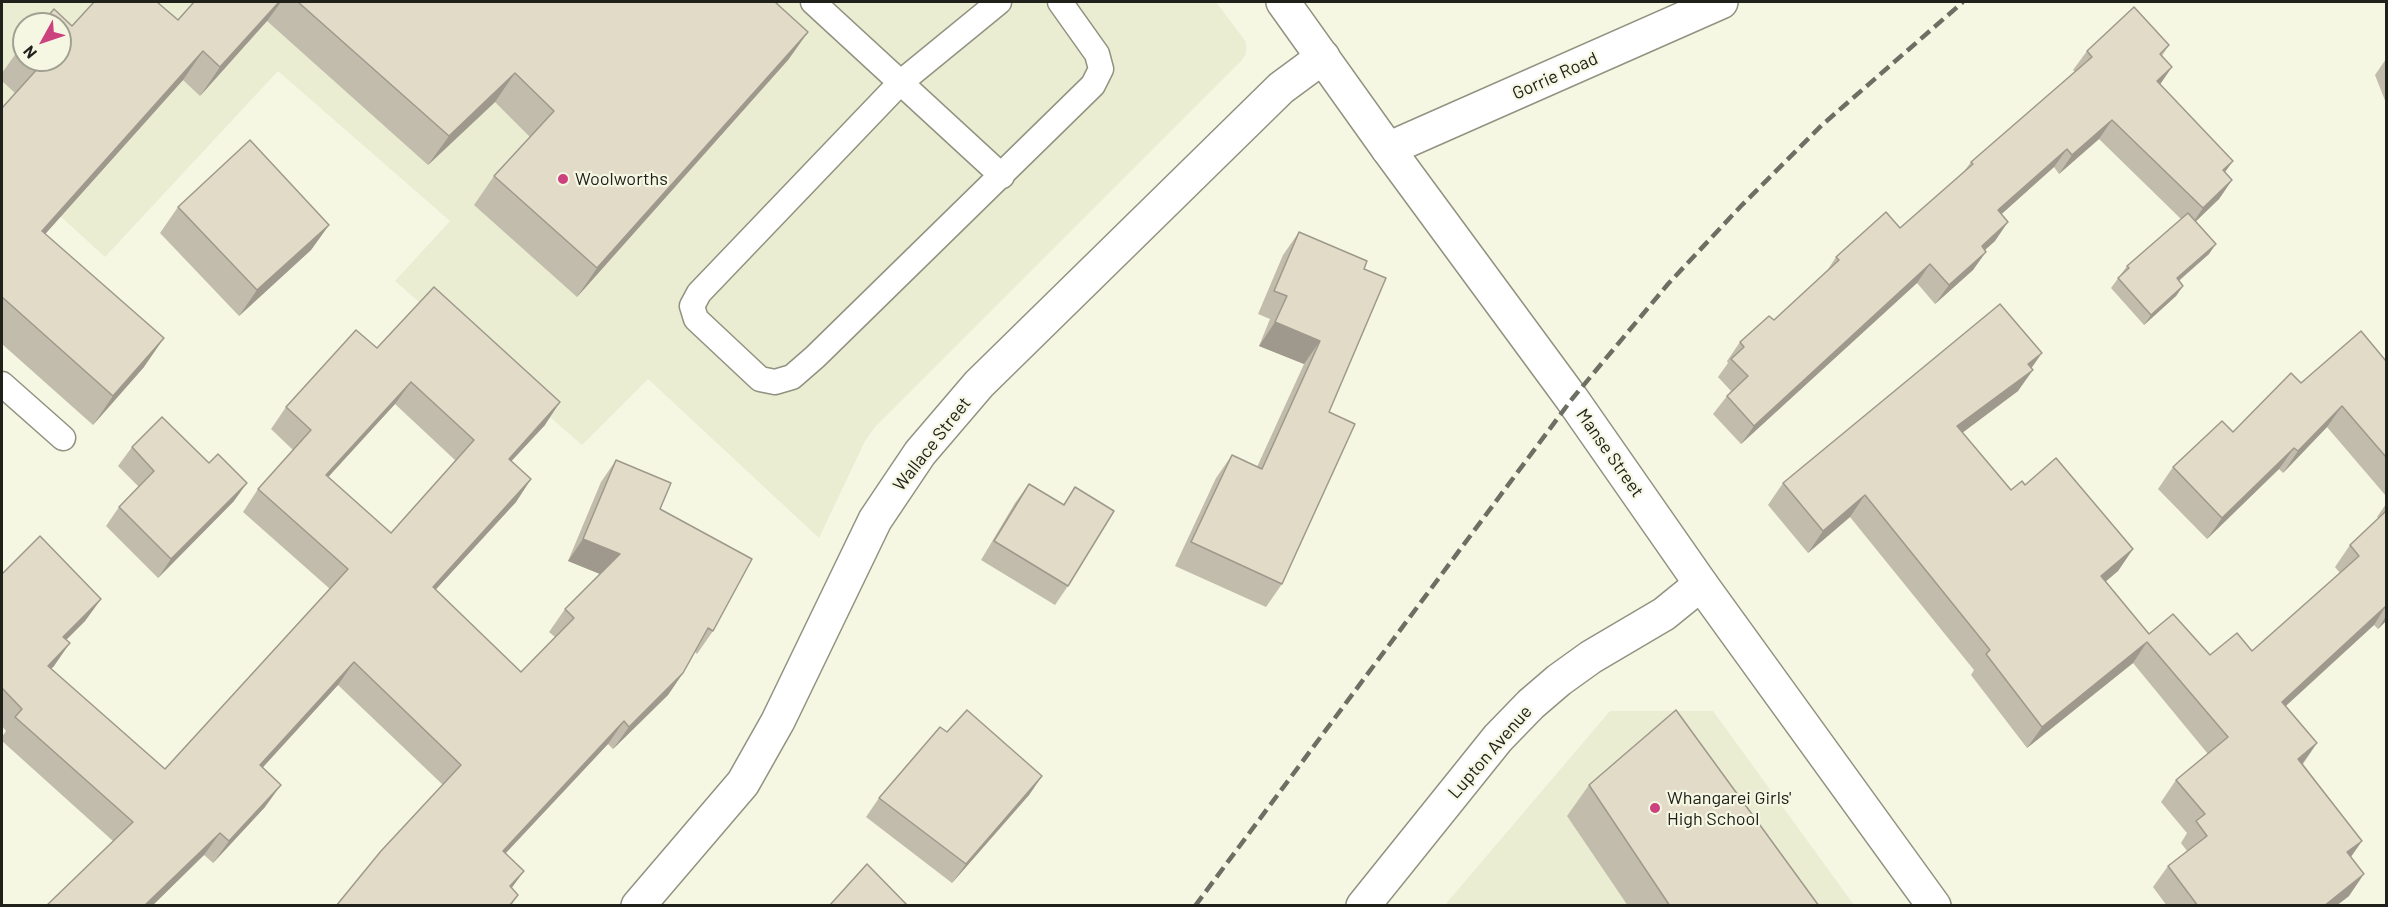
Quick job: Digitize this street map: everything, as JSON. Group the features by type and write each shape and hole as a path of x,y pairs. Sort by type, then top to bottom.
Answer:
{"street":[{"name":"Manse Street","path":"1284,2 1388,149 1579,408 1701,584 1934,906"},
{"name":"Gorrie Road","path":"1388,149 1721,2"},
{"name":"Wallace Street","path":"638,906 743,783 778,721 875,520 920,453 996,367 1281,87 1323,57"},
{"name":"Lupton Avenue","path":"1363,906 1498,738 1531,704 1591,657 1664,614 1701,584"}],"lane":[{"path":"813,2 1002,176"},
{"path":"999,2 900,83 711,279 692,306 696,319 760,379 775,382 792,377 1002,176 1093,85 1101,69 1097,54 1059,2"},
{"path":"2,384 63,438"}],"shaded area":[{"path":"2,2 1216,2 1246,42 1246,54 1241,61 875,427 865,441 819,538 648,379 582,445 395,281 450,221 278,71 105,257 2,163"},
{"name":"Whangarei Girls' High School","path":"1610,711 1713,711 1854,905 1444,906"}],"building":[{"path":"94,2 157,2 178,20 194,2 279,2 220,67 203,51 42,231 164,338 113,396 2,297 2,108 34,72 72,72 72,26"},
{"name":"Woolworths","path":"298,2 775,2 808,32 597,268 494,176 554,111 515,73 449,136"},
{"path":"2134,7 2169,45 2160,54 2172,67 2157,81 2233,161 2223,170 2232,180 2203,208 2112,120 2072,155 2067,149 1998,210 2008,222 1982,246 1986,252 1949,285 1930,264 1754,426 1727,396 1748,376 1731,359 1744,347 1740,342 1769,316 1774,320 1839,260 1836,257 1886,212 1900,228 1973,164 1971,162 2092,57 2087,51"},
{"path":"250,140 329,225 257,290 178,207"},
{"path":"2188,213 2216,244 2177,278 2183,286 2151,315 2118,278 2129,268 2127,266"},
{"path":"1299,232 1367,261 1364,269 1386,278 1329,412 1355,424 1282,584 1191,542 1232,455 1262,469 1320,341 1275,322 1287,296 1274,291"},
{"path":"434,287 560,402 509,459 531,479 433,587 521,672 574,618 565,609 620,554 583,539 616,460 671,483 660,509 752,559 713,631 708,628 683,673 629,727 624,721 503,851 524,871 510,886 518,895 509,906 336,906 381,851 461,765 354,662 260,765 281,785 229,841 220,833 144,906 46,906 133,822 15,717 22,709 2,688 2,574 40,536 101,599 63,637 70,643 48,666 165,769 348,569 258,489 311,430 286,407 356,330 377,348","holes":["411,382 474,440 391,533 326,475"]},
{"path":"2000,304 2042,353 2028,364 2033,370 1957,426 2011,490 2022,481 2025,485 2056,458 2133,549 2101,576 2149,634 2173,614 2210,655 2237,633 2252,651 2359,556 2350,545 2386,511 2386,606 2282,702 2317,743 2298,759 2362,841 2347,852 2364,874 2324,906 2198,906 2168,866 2207,836 2196,821 2205,814 2176,780 2228,737 2147,642 2042,727 1986,654 1990,650 1865,495 1823,531 1783,483"},
{"path":"2361,331 2386,361 2386,457 2342,406 2298,451 2294,448 2222,518 2173,467 2222,421 2233,432 2291,373 2301,383"},
{"path":"162,417 209,463 218,454 247,483 171,559 119,507 154,471 132,447"},
{"path":"1029,484 1064,505 1075,487 1114,511 1068,586 994,541"},
{"path":"967,710 1042,776 966,864 879,798 940,727 947,732"},
{"path":"1676,710 1819,906 1670,906 1589,785"},
{"path":"867,864 908,906 829,906"}],"railway":[{"path":"1195,906 1572,399 1668,284 1741,206 1822,125 1963,2"}],"place":[{"name":"Woolworths","path":"563,179"},
{"name":"Whangarei Girls' High School","path":"1655,808"}]}
